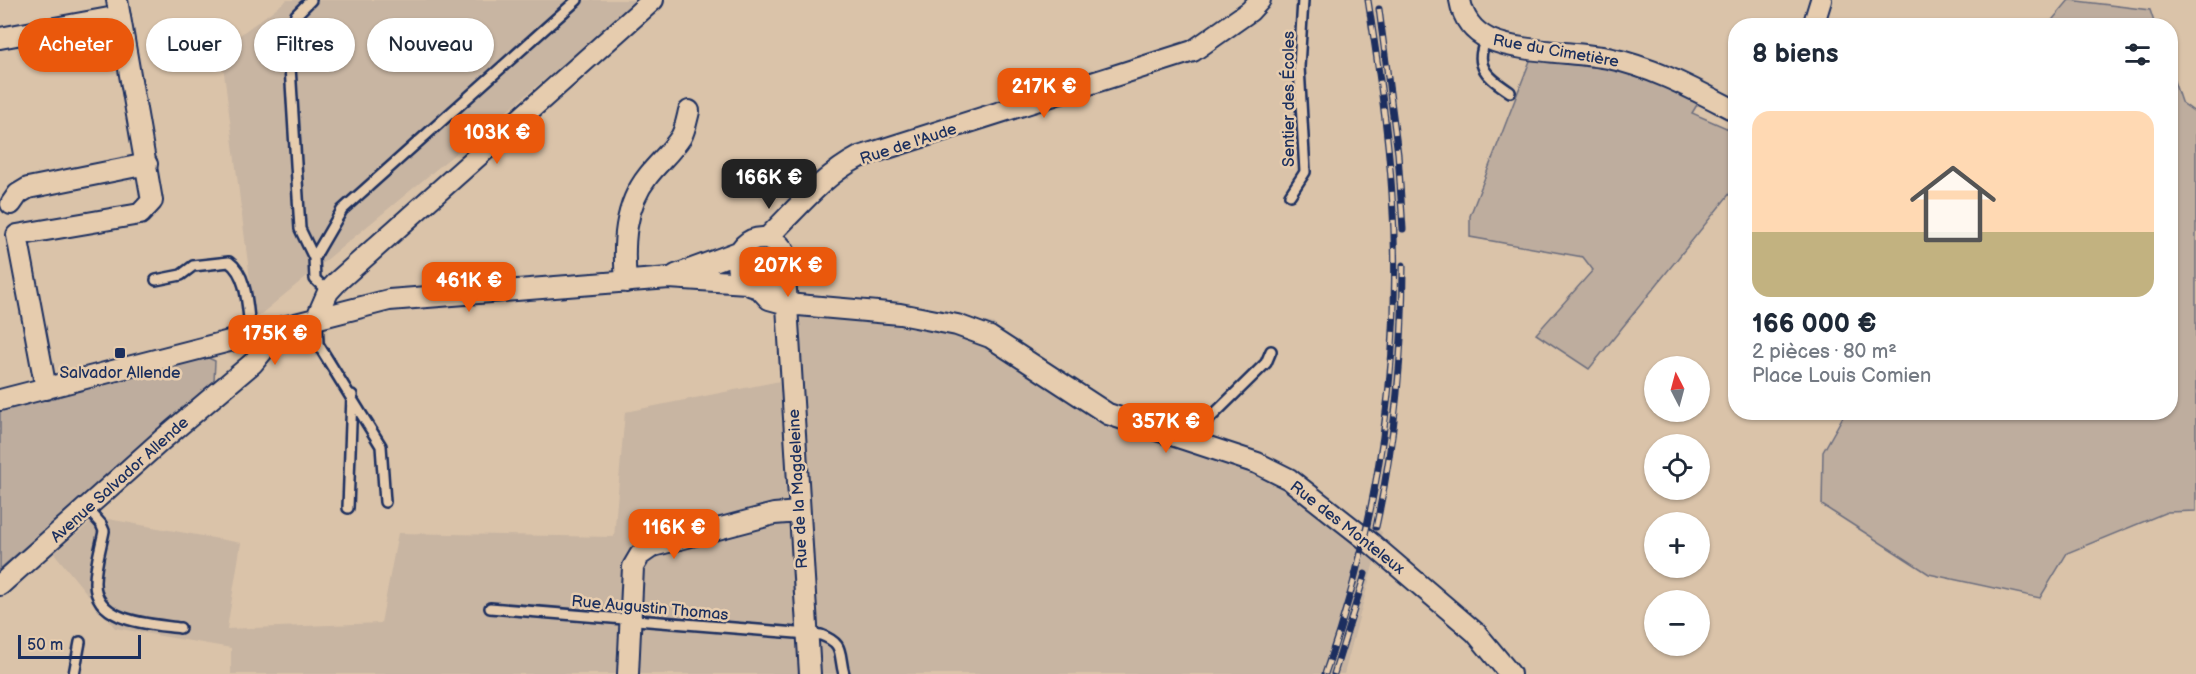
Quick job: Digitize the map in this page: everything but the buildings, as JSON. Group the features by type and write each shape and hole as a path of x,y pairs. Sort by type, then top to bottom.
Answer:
{"street":[{"path":"317,317 328,292 653,0"},
{"name":"Rue de l'Aude","path":"766,238 798,208 818,184 859,157 1193,51 1233,24 1260,0"},
{"name":"Rue du Cimetière","path":"1460,0 1467,22 1487,38 1507,44 1625,62 1653,71 1728,107"},
{"path":"1815,18 1821,0"},
{"path":"0,38 118,8 152,201 140,214 17,235"},
{"path":"626,282 628,220 635,197 646,177 681,137 689,111"},
{"path":"46,389 17,235 6,205 28,188 147,164"},
{"name":"Rue de la Magdeleine","path":"798,208 785,265 810,674"},
{"path":"0,400 389,300 669,278 768,287 785,265 782,247 766,238 756,239 741,250 669,278"},
{"path":"741,250 737,262 740,273 769,299 787,304"},
{"name":"Rue des Monteleux","path":"787,304 900,314 957,325 990,337 1108,414 1257,463 1289,479 1372,544 1476,633 1510,674"},
{"path":"239,374 250,335"},
{"name":"Avenue Salvador Allende","path":"0,585 262,352 250,335"},
{"path":"628,674 633,567 640,555 653,546 774,514 799,512"}],"lane":[{"path":"311,0 296,15 288,34 300,229 314,258 315,279 328,292"},
{"path":"314,258 342,210 577,0"},
{"name":"Sentier des Écoles","path":"1290,195 1305,172 1299,67 1303,0"},
{"path":"1487,38 1481,50 1482,65 1488,77 1510,92"},
{"path":"156,280 181,275 192,266 229,262 237,268 243,284 250,335"},
{"path":"317,317 318,344 352,395 381,446 385,502"},
{"path":"1191,442 1200,428 1266,363 1271,351"},
{"path":"348,508 352,395"},
{"path":"87,508 104,531 94,583 107,609 129,621 180,628"},
{"name":"Rue Augustin Thomas","path":"490,608 821,635 834,640 840,649 844,674"},
{"path":"74,674 80,642"}],"shaded area":[{"path":"287,0 641,0 255,319 224,72 242,72 242,33 254,24 254,72 355,72 355,18 263,18"},
{"path":"2069,0 2150,10 2153,18 2054,18"},
{"path":"1533,53 1586,56 1700,100 1692,113 1728,129 1728,196 1589,369 1536,334 1593,270 1583,257 1470,237 1470,216"},
{"path":"2178,93 2181,102 2196,113 2196,511 2167,512 2067,553 2040,598 1929,574 1822,505 1823,452 1841,420 2178,420"},
{"path":"783,294 993,323 1099,419 1246,461 1382,532 1344,674 231,674 231,648 115,628 54,553 97,517 241,543 227,629 381,623 398,533 614,537 625,412 780,381"},
{"path":"204,356 215,361 214,382 0,569 0,411"}],"railway":[{"path":"1325,674 1344,616 1373,498 1390,377 1394,316 1392,194 1382,97 1368,0"},
{"path":"1379,9 1398,154 1403,229"},
{"path":"1376,527 1383,495 1397,397 1403,265"},
{"path":"1334,674 1365,574"}],"place":[{"name":"Salvador Allende","path":"120,353"}]}
